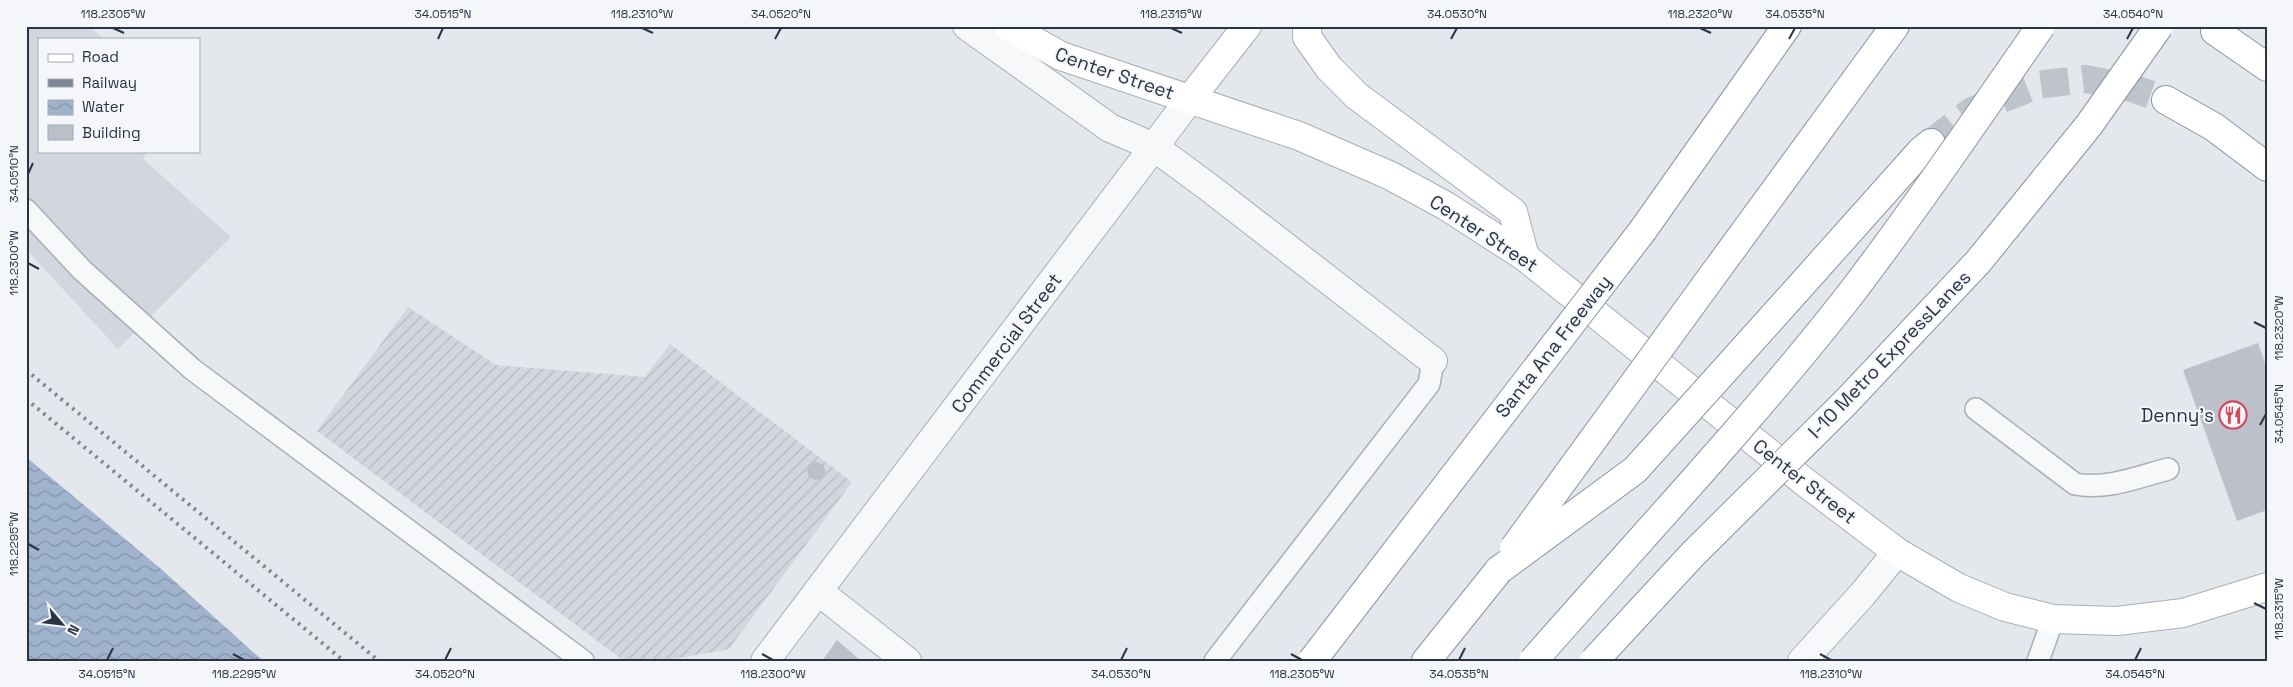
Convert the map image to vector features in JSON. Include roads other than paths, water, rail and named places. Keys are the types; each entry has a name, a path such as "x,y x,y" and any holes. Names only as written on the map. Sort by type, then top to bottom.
{"main road":[{"name":"Center Street","path":"1008,26 1061,56 1299,136 1391,176 1446,206 1525,257 1806,483 1897,552 1959,588 2005,608 2053,619 2138,620 2183,613 2267,587"},
{"name":"Commercial Street","path":"1190,99 1248,26"},
{"path":"1307,26 1307,37 1329,68 1357,96 1513,212 1525,257"},
{"name":"Santa Ana Freeway","path":"1312,661 1643,230 1786,26"},
{"path":"1426,661 1498,570 1895,26"},
{"path":"1533,661 1775,386 1842,304 1920,201 2041,26"},
{"name":"I-10 Metro ExpressLanes","path":"1594,661 1693,554 1846,402 1978,262 2089,125 2159,26"},
{"path":"2215,31 2267,66"},
{"path":"2166,100 2214,127 2267,168"},
{"path":"1498,570 1635,470 1921,151 1931,143"}],"street":[{"name":"Center Street","path":"967,26 1110,128 1154,146 1432,361"},
{"name":"Commercial Street","path":"765,661 1190,99"},
{"path":"1802,661 1862,595 1897,552"},
{"path":"818,590 907,661"}],"lane":[{"path":"26,210 82,270 192,369 583,661"},
{"path":"1215,661 1429,384 1432,361"},
{"path":"1976,409 2075,484 2089,487 2106,486 2168,469"},
{"path":"2038,661 2053,619"}],"water":[{"path":"26,457 160,568 263,661 26,661"}],"tunnel":[{"path":"1931,143 1972,111 2037,85 2086,79 2132,88 2166,100"}],"railway":[{"path":"26,370 379,661"},
{"path":"26,399 344,661"}],"place":[{"name":"Denny's","path":"2233,415"}]}
